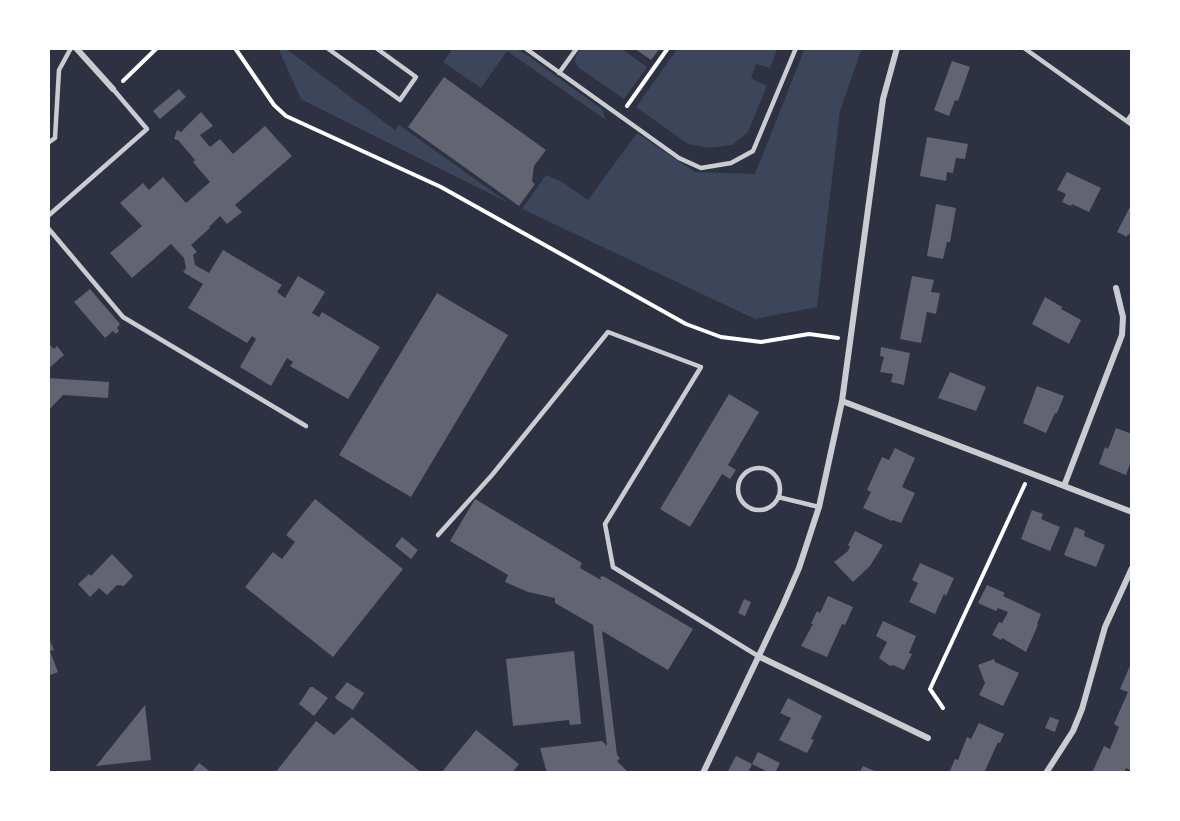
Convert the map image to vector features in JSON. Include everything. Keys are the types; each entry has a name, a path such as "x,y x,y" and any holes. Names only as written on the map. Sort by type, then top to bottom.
{"street":[{"path":"76,48 113,89"},
{"path":"703,773 783,605 799,568 819,507 842,401 882,99 897,48"},
{"path":"1064,486 1122,335 1123,317 1116,288"},
{"path":"842,401 1132,512"},
{"path":"1046,773 1073,731 1082,709 1105,627 1132,568"},
{"path":"758,656 928,738"}],"lane":[{"path":"48,143 55,138 59,70 71,48"},
{"path":"327,48 400,100 416,77 376,48"},
{"path":"525,48 679,158 701,168 731,163 753,151 796,48"},
{"path":"559,73 577,48"},
{"path":"1024,48 1132,125"},
{"path":"48,216 147,129 113,89"},
{"path":"1127,121 1132,114"},
{"path":"48,228 123,317 306,426"},
{"path":"438,535 492,475 608,332 701,367 605,524 613,567 758,656"},
{"path":"753,469 768,470 778,482 778,497 775,502 765,508 753,509 742,501 739,494 741,478 753,469"},
{"path":"778,497 819,507"}],"path":[{"path":"113,89 157,48"},
{"path":"235,48 274,105 286,116 441,187 686,324 721,337 761,342 809,334 850,340"},
{"path":"620,116 668,48"},
{"path":"944,708 930,689 1030,472"}],"shaded area":[{"path":"278,48 285,48 395,130 399,125 507,202 301,99"},
{"path":"453,48 517,48 602,109 606,120 507,51 481,88 443,62"},
{"path":"581,48 620,48 647,67 624,99 579,68 575,62 576,55"},
{"path":"678,48 775,48 777,50 770,68 756,64 751,78 767,86 748,132 732,145 709,148 688,144 636,107"},
{"path":"805,48 862,48 840,111 817,307 755,319 522,209 546,175 562,182 588,200 637,133 695,172 755,174"}],"building":[{"path":"634,48 660,48 651,60"},
{"path":"952,61 970,67 958,101 955,100 949,116 934,110"},
{"path":"444,77 546,150 534,166 532,181 535,184 519,206 408,127"},
{"path":"179,89 186,97 160,119 153,111"},
{"path":"201,112 213,126 200,135 210,147 220,139 233,154 265,126 292,156 235,205 242,212 227,224 220,216 191,245 197,252 193,255 195,265 209,273 223,250 282,285 277,292 285,298 298,276 325,292 312,313 319,317 322,312 380,347 348,399 290,366 293,362 287,358 271,386 240,367 256,339 252,336 247,343 188,308 203,284 183,272 186,268 184,258 171,244 132,278 110,253 142,226 120,203 143,183 149,190 163,177 186,203 210,182 193,162 195,160 178,140 174,139 177,130 181,132"},
{"path":"927,137 968,144 965,159 956,158 953,173 947,172 946,181 920,176"},
{"path":"1067,172 1101,188 1089,212 1062,202 1066,194 1057,190"},
{"path":"1132,203 1132,236 1128,234 1127,237 1117,232"},
{"path":"936,204 956,208 950,242 947,242 943,259 927,256"},
{"path":"912,276 934,280 931,292 940,293 936,314 927,312 921,343 900,339"},
{"path":"90,289 120,324 116,334 113,331 105,338 74,302"},
{"path":"437,293 508,335 411,497 339,455"},
{"path":"1045,297 1081,320 1069,344 1032,324"},
{"path":"48,343 54,349 57,346 64,355 48,369"},
{"path":"881,347 910,353 904,385 891,382 893,374 880,372 884,357 880,356"},
{"path":"950,372 986,387 976,411 938,398"},
{"path":"48,378 109,382 108,398 63,395 48,411"},
{"path":"1037,386 1064,396 1046,433 1023,423"},
{"path":"729,394 759,412 728,465 736,470 730,479 722,474 690,527 660,509"},
{"path":"1116,428 1132,434 1132,458 1126,475 1099,464 1105,447 1108,449"},
{"path":"895,448 915,458 902,487 915,493 901,523 863,508 871,492 867,490 882,457 889,460"},
{"path":"315,499 403,569 333,657 245,587 273,552 282,559 295,542 286,535"},
{"path":"475,499 582,563 580,568 601,580 600,577 603,576 693,629 668,670 602,631 617,755 620,758 617,761 629,773 547,773 540,748 602,741 607,746 593,625 555,603 555,598 528,592 505,582 508,575 450,541"},
{"path":"1032,510 1043,514 1041,519 1060,527 1050,551 1021,539"},
{"path":"1075,527 1085,531 1084,536 1105,545 1096,567 1064,555"},
{"path":"855,531 883,545 870,566 853,582 834,562 848,551 850,547 848,545"},
{"path":"402,537 418,550 411,559 395,546"},
{"path":"112,554 133,576 124,586 117,585 107,595 99,588 90,597 78,584 89,574 91,576"},
{"path":"920,563 954,578 935,614 909,602 918,583 912,580"},
{"path":"987,585 1005,593 1003,596 1041,614 1026,652 992,635 1008,612 998,608 996,611 978,603"},
{"path":"828,596 853,607 845,625 842,624 827,657 801,646 817,611 820,613"},
{"path":"744,599 751,602 745,616 738,613"},
{"path":"883,621 916,636 909,653 912,654 904,670 890,666 879,658 887,642 876,636"},
{"path":"48,636 54,650 50,651 58,672 48,676"},
{"path":"574,651 581,724 570,725 569,720 513,726 506,659"},
{"path":"994,659 995,662 1019,673 1003,706 979,695 985,683 978,665"},
{"path":"1132,661 1132,771 1126,768 1124,773 1092,773 1104,746 1110,749 1119,727 1114,724 1128,692 1120,689"},
{"path":"347,682 364,693 353,710 335,697"},
{"path":"310,687 328,698 314,716 299,704"},
{"path":"788,698 822,716 807,753 779,740 791,718 780,713"},
{"path":"145,705 151,760 96,766"},
{"path":"352,717 422,773 275,773 316,721 334,735"},
{"path":"1050,717 1059,720 1055,732 1045,728"},
{"path":"979,723 1004,734 984,773 949,773 955,759 958,760 967,737 971,739"},
{"path":"476,730 519,764 512,773 441,773"},
{"path":"758,752 780,763 775,773 770,773 752,764"},
{"path":"736,756 752,764 748,773 727,773"},
{"path":"199,763 212,773 191,773"},
{"path":"863,766 879,773 859,773"}]}
